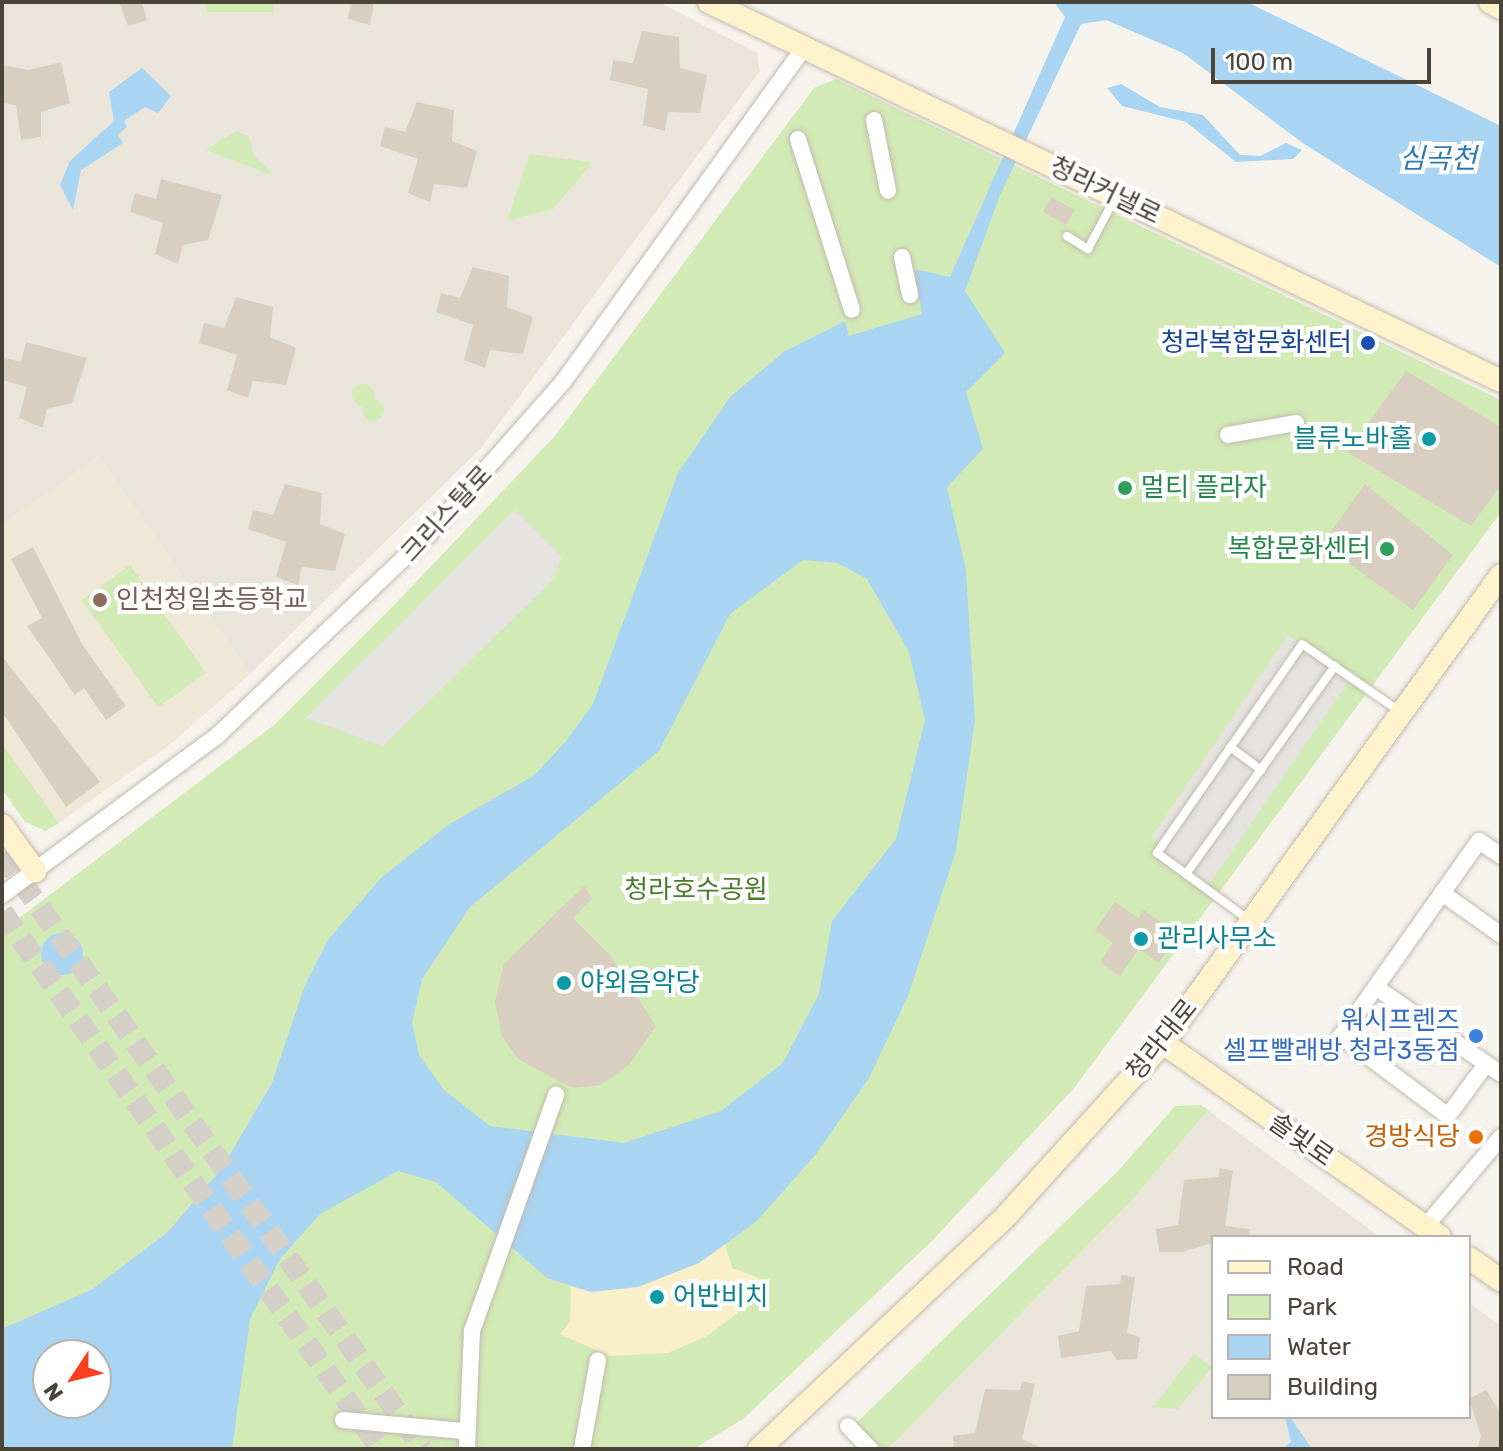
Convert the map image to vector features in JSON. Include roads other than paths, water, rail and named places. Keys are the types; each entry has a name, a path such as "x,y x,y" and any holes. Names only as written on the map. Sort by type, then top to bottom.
{"street":[{"name":"청라커낼로","path":"709,2 1501,381"},
{"path":"1490,2 1501,8"},
{"name":"크리스탈로","path":"2,895 239,718 428,535 563,382 804,48"},
{"path":"874,120 888,191"},
{"path":"798,139 852,310"},
{"path":"902,257 910,295"},
{"path":"1228,435 1296,423"},
{"name":"청라대로","path":"759,1449 1007,1215 1163,1043 1501,575"},
{"path":"2,825 35,871"},
{"path":"1486,1064 1448,1116 1341,1036 1479,841 1501,856"},
{"path":"1442,893 1501,935"},
{"path":"1377,988 1501,1074"},
{"name":"솔빛로","path":"1163,1043 1432,1232"},
{"path":"467,1449 464,1431 472,1331 487,1281 556,1095"},
{"path":"1432,1232 1501,1137"},
{"path":"1471,1259 1501,1280"},
{"path":"582,1449 598,1360"},
{"path":"343,1420 464,1431"},
{"path":"848,1426 870,1449"}],"lane":[{"path":"1067,236 1088,249 1116,197"},
{"path":"1253,922 1157,853 1302,644 1403,714"},
{"path":"1186,874 1335,666"},
{"path":"1230,747 1262,770"}],"water":[{"name":"심곡천","path":"1054,2 1247,2 1501,126 1501,267 1304,144 1183,53 1106,20 1081,24 1000,195 965,291 1005,353 966,392 983,449 947,487 966,570 975,720 956,851 908,996 869,1078 816,1154 757,1221 699,1263 638,1287 591,1292 547,1278 436,1182 398,1171 320,1214 280,1259 250,1319 232,1449 2,1449 2,1329 91,1290 168,1232 222,1168 272,1083 305,985 328,940 381,878 448,825 535,775 566,741 593,704 678,473 730,397 785,351 845,321 849,336 922,314 914,269 950,277 1065,17","holes":["803,560 838,563 867,579 909,652 925,720 896,839 832,921 819,994 783,1063 721,1111 624,1143 490,1126 444,1090 419,1055 412,1022 422,979 470,907 659,751 730,614"]},
{"path":"142,68 171,96 158,113 145,107 124,121 127,127 118,135 123,143 81,170 73,210 60,185 70,161 114,121 109,92"},
{"path":"1121,84 1160,107 1203,115 1240,155 1260,156 1286,143 1302,150 1293,159 1236,162 1186,122 1122,106 1107,88"},
{"path":"62,933 77,939 83,954 77,969 62,975 47,969 41,954 47,939"},
{"path":"1285,1419 1291,1419 1312,1449 1282,1449 1291,1442"}],"tunnel":[{"path":"2,854 423,1449"},
{"path":"2,912 381,1449"}],"place":[{"name":"청라복합문화센터","path":"1368,343"},
{"name":"블루노바홀","path":"1429,439"},
{"name":"멀티 플라자","path":"1125,488"},
{"name":"복합문화센터","path":"1387,549"},
{"name":"인천청일초등학교","path":"100,600"},
{"name":"관리사무소","path":"1141,939"},
{"name":"야외음악당","path":"564,983"},
{"name":"워시프렌즈 셀프빨래방 청라3동점","path":"1476,1036"},
{"name":"경방식당","path":"1476,1137"},
{"name":"어반비치","path":"657,1297"}],"park label":[{"name":"청라호수공원","path":"696,890"}]}
